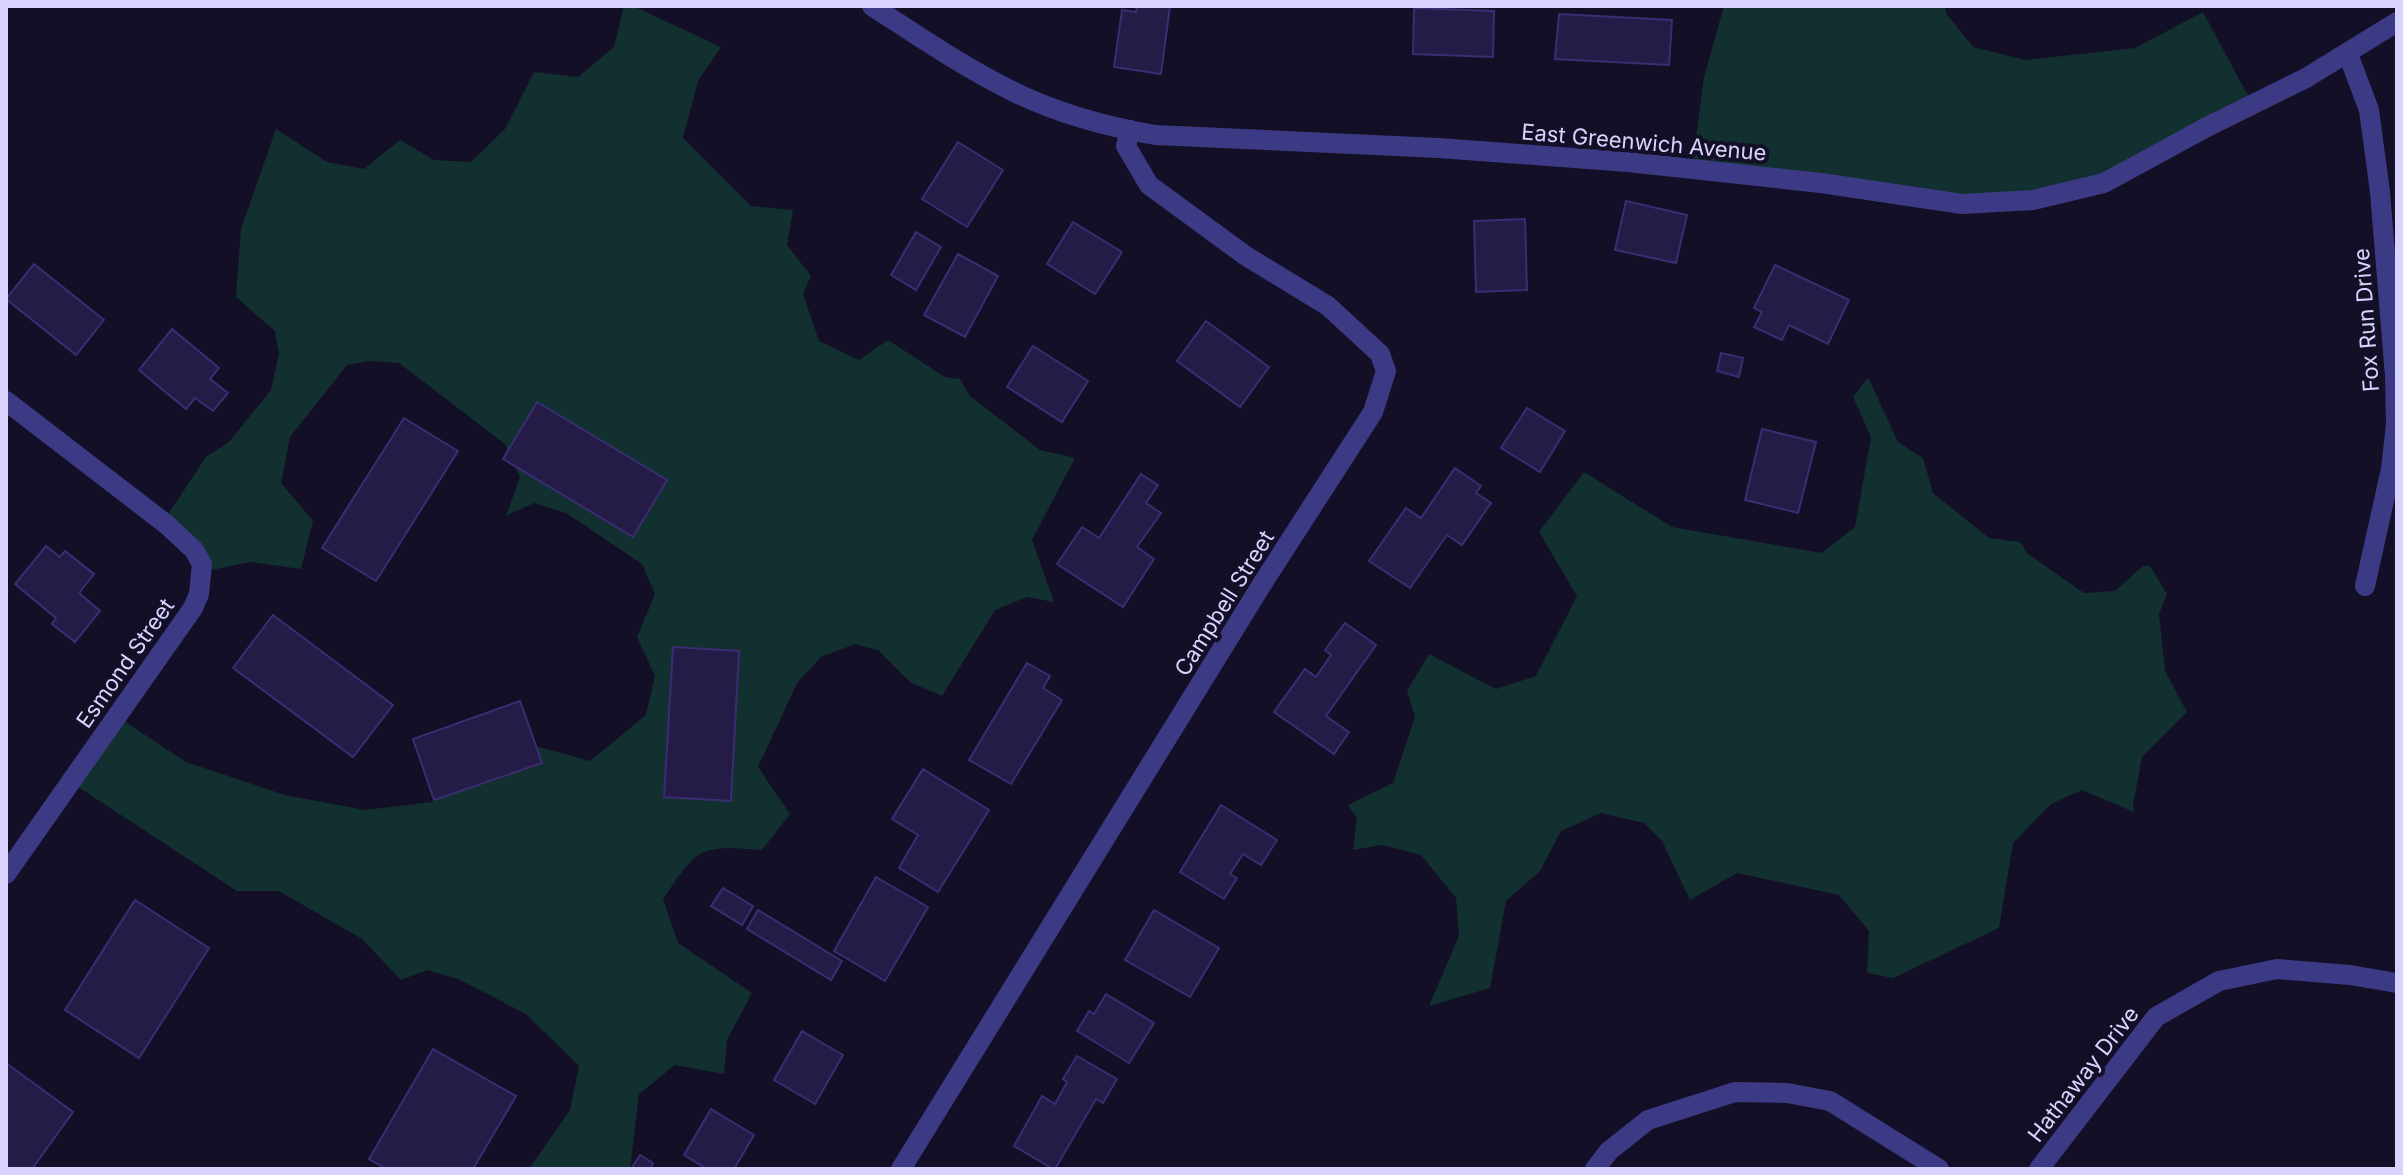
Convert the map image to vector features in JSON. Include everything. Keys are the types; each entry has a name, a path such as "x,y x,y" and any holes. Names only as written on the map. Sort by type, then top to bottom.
{"street":[{"name":"East Greenwich Avenue","path":"872,6 1015,92 1068,113 1155,135 1439,148 1628,162 1821,183 1962,204 2033,200 2104,183 2348,54 2397,22"},
{"name":"Fox Run Drive","path":"2348,54 2369,110 2380,192 2395,376 2396,424 2391,469 2365,586"},
{"name":"Campbell Street","path":"901,1169 1264,581 1373,412 1386,371 1380,354 1328,306 1246,256 1149,185 1126,146 1130,130"},
{"name":"Esmond Street","path":"6,401 166,524 194,550 202,564 199,594 193,608 6,874"},
{"name":"Hathaway Drive","path":"2039,1169 2156,1017 2219,981 2277,969 2350,975 2397,983"},
{"path":"1595,1169 1609,1151 1648,1120 1735,1092 1787,1093 1830,1101 1939,1169"}],"green space":[{"path":"624,6 633,6 721,47 698,81 683,138 751,206 793,210 787,245 811,276 803,294 819,341 859,360 888,340 945,377 960,379 970,396 1040,450 1075,458 1032,540 1054,602 1027,597 995,610 942,696 910,682 878,650 855,644 821,657 797,683 758,767 790,814 762,850 725,848 702,853 693,859 663,899 678,943 752,993 727,1040 724,1074 675,1065 639,1094 630,1169 529,1169 570,1110 579,1066 526,1014 458,979 427,970 401,980 362,939 279,891 237,891 69,781 115,715 186,762 285,795 365,810 432,802 489,778 532,745 590,761 646,715 655,676 637,637 655,594 642,564 566,513 534,503 506,516 520,477 505,444 399,363 369,361 347,365 290,437 281,483 313,521 301,569 250,562 202,572 163,522 206,457 229,442 271,390 279,354 275,331 236,297 241,229 276,129 327,162 364,169 400,140 434,160 471,162 505,129 534,72 578,77 614,47"},
{"path":"1724,6 1945,6 1946,13 1973,47 2025,60 2135,48 2203,12 2252,98 2101,185 2031,201 1692,168 1704,77"},
{"path":"1868,377 1898,442 1923,458 1933,493 1989,538 2020,542 2028,554 2084,593 2115,591 2143,566 2150,566 2167,594 2159,614 2165,671 2187,712 2142,757 2134,812 2082,790 2051,804 2013,843 1999,928 1893,978 1867,973 1869,931 1839,895 1737,873 1690,900 1662,841 1644,823 1601,813 1561,831 1540,871 1506,901 1490,988 1429,1006 1459,936 1456,898 1421,855 1382,845 1353,850 1357,818 1348,805 1393,783 1415,717 1407,691 1429,654 1496,689 1536,676 1577,596 1539,532 1584,472 1672,527 1822,553 1855,527 1871,437 1853,397"}],"building":[{"path":"1137,6 1170,6 1161,74 1114,67 1122,10 1136,12"},
{"path":"1414,8 1494,11 1493,57 1413,54"},
{"path":"1559,14 1672,20 1669,65 1555,59"},
{"path":"958,142 1003,170 967,227 922,199"},
{"path":"1626,201 1687,215 1676,263 1615,250"},
{"path":"1525,219 1527,290 1476,292 1474,221"},
{"path":"1073,222 1122,252 1095,294 1047,264"},
{"path":"916,232 941,247 916,290 891,275"},
{"path":"958,254 998,276 965,337 924,315"},
{"path":"34,264 104,320 76,355 6,299"},
{"path":"1775,265 1849,300 1828,344 1789,325 1782,340 1754,327 1762,312 1754,308"},
{"path":"1206,321 1269,367 1240,407 1177,361"},
{"path":"172,329 219,368 210,379 228,393 213,411 195,398 186,409 139,370"},
{"path":"1033,346 1088,381 1062,422 1007,387"},
{"path":"1721,353 1743,358 1739,377 1717,371"},
{"path":"537,402 667,480 633,537 503,459"},
{"path":"1527,408 1565,431 1540,472 1501,448"},
{"path":"404,418 458,451 376,581 322,548"},
{"path":"1762,429 1816,442 1798,513 1745,500"},
{"path":"1455,468 1481,486 1476,493 1491,503 1462,545 1447,535 1410,588 1369,561 1406,508 1421,518"},
{"path":"1141,474 1158,485 1146,503 1161,513 1137,547 1154,559 1123,607 1057,564 1082,527 1099,538"},
{"path":"46,546 60,557 65,551 94,574 79,593 100,611 75,642 52,624 56,618 15,584"},
{"path":"273,615 393,705 353,757 233,668"},
{"path":"1345,623 1376,645 1326,716 1349,732 1334,754 1274,712 1305,669 1316,677 1331,655 1325,650"},
{"path":"673,647 739,651 731,801 664,797"},
{"path":"1027,663 1050,676 1043,688 1062,700 1011,784 969,760"},
{"path":"520,701 542,763 434,800 413,739"},
{"path":"923,769 989,810 938,892 899,868 918,835 892,819"},
{"path":"1221,805 1277,840 1261,865 1243,854 1230,874 1237,878 1224,899 1180,872"},
{"path":"876,877 928,907 885,981 834,951"},
{"path":"723,888 753,906 742,925 711,906"},
{"path":"135,900 209,948 139,1058 65,1010"},
{"path":"758,910 842,961 831,980 747,929"},
{"path":"1154,910 1219,948 1190,997 1125,960"},
{"path":"1106,994 1154,1023 1129,1063 1077,1031 1089,1011 1094,1014"},
{"path":"802,1031 843,1055 815,1104 774,1080"},
{"path":"433,1049 516,1096 473,1169 387,1169 369,1159"},
{"path":"1077,1056 1117,1079 1103,1103 1096,1099 1053,1169 1014,1146 1042,1096 1055,1104 1067,1082 1063,1079"},
{"path":"6,1063 73,1112 32,1169 6,1169"},
{"path":"711,1109 754,1135 734,1169 707,1169 684,1155"},
{"path":"640,1155 653,1163 650,1169 631,1169"}]}
